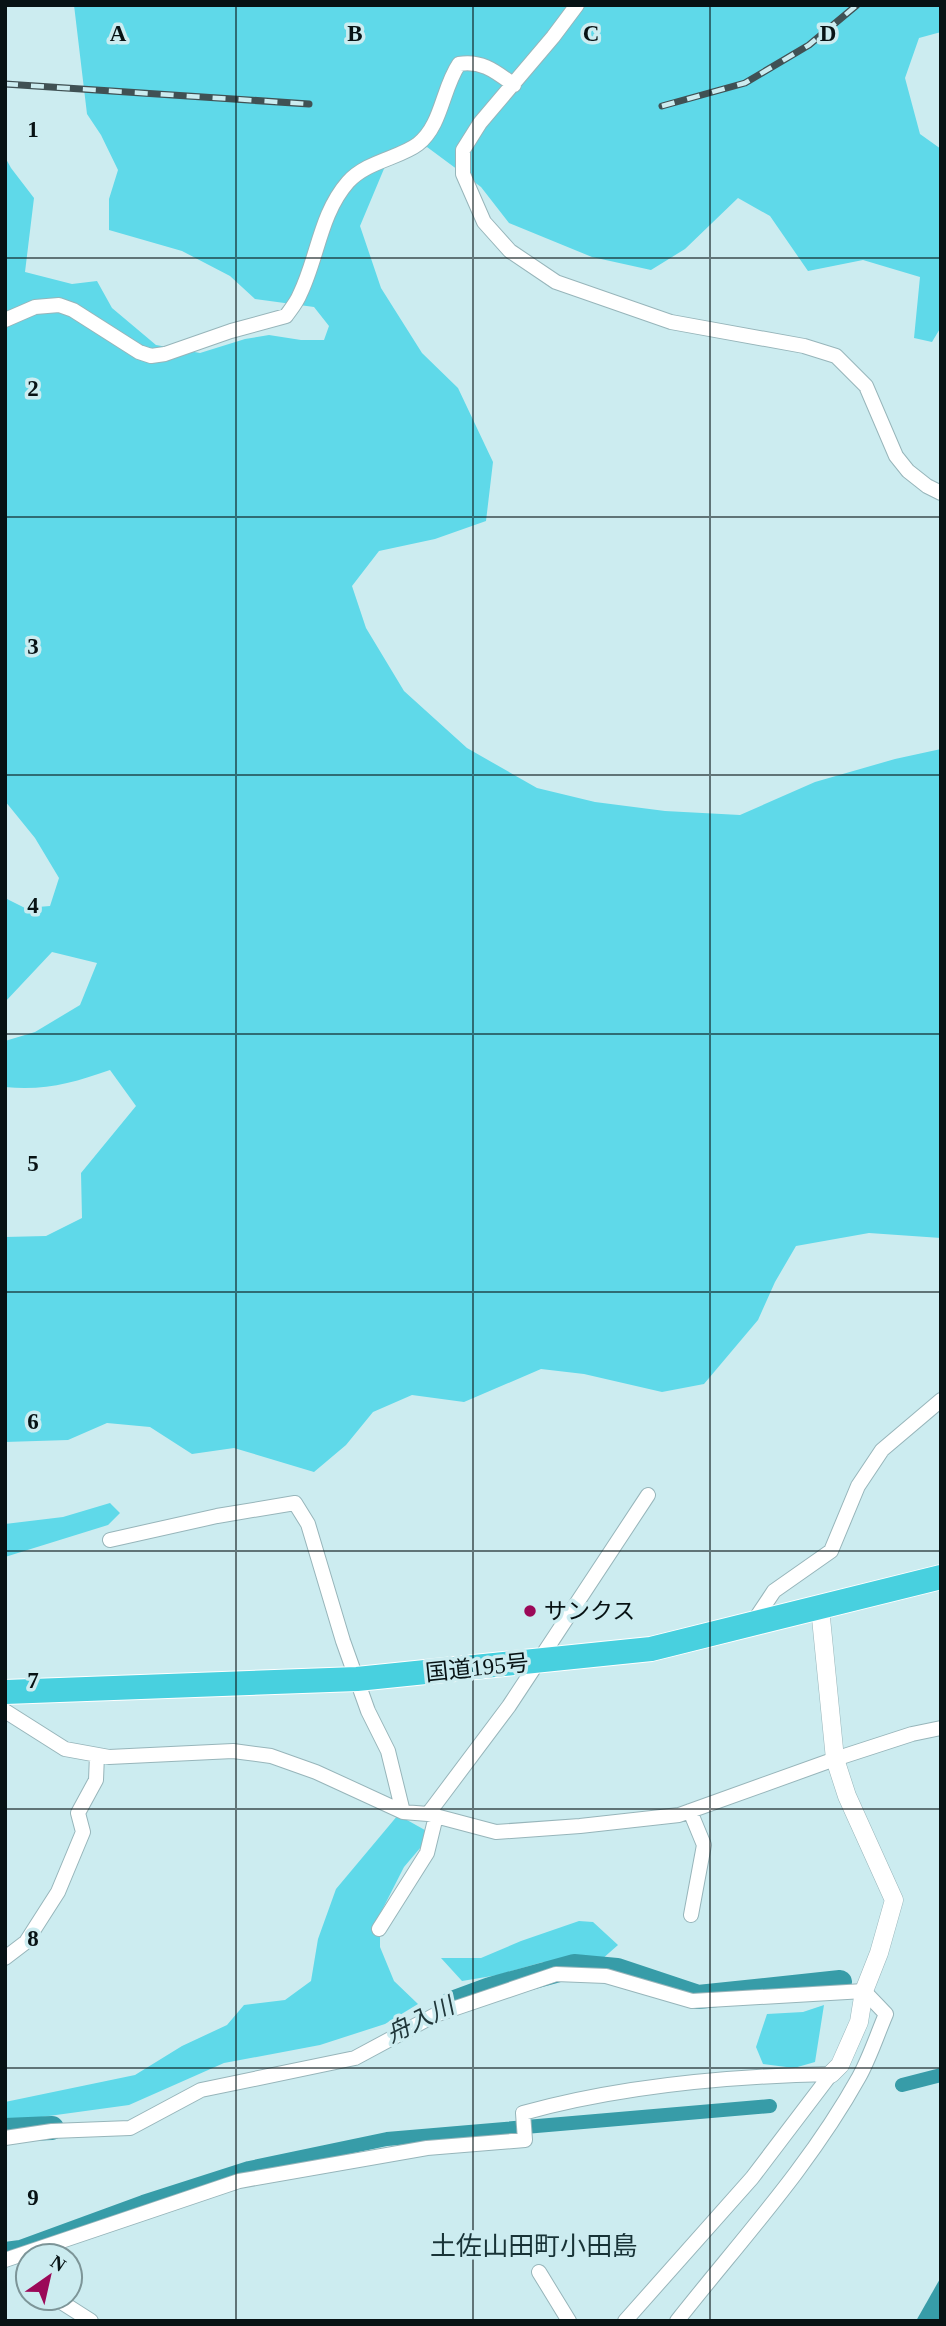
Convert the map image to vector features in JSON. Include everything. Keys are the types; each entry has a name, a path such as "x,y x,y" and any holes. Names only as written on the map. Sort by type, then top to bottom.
{"highway":[{"name":"国道195号","path":"5,1692 357,1679 651,1648 941,1577"}],"street":[{"path":"577,5 514,85 480,123 463,150 463,174 484,222 510,251 556,282 633,310 706,330 804,346 836,356 866,386 896,456 908,471 941,493"},
{"path":"5,320 36,307 59,304 139,352 151,356 286,316 300,295 325,218 349,181 380,160 417,145 431,131 450,77 459,64 473,62 486,65 514,85"},
{"path":"751,1625 774,1591 831,1551 858,1486 882,1450 941,1399"},
{"path":"379,1929 427,1853 432,1815 540,1661 648,1495"},
{"path":"110,1540 217,1516 295,1503 307,1524 368,1711 388,1751 403,1812"},
{"path":"625,2321 752,2178 831,2074 841,2065 859,2022 864,1990 879,1952 894,1900 847,1796 835,1759 820,1608"},
{"path":"5,1711 65,1749 109,1757 233,1751 271,1756 316,1772 403,1812 432,1815 496,1832 679,1815 835,1759 912,1734 941,1728"},
{"path":"5,1958 26,1942 58,1892 83,1832 78,1813 96,1780 97,1755"},
{"path":"690,1811 704,1845 691,1916"},
{"path":"5,2138 52,2131 130,2128 201,2090 355,2058 435,2015 556,1974 606,1976 692,2000 864,1990"},
{"path":"677,2321 806,2160 858,2078 886,2014 864,1990"},
{"path":"64,2242 239,2181 427,2148 525,2140 523,2113 571,2099 751,2076 831,2074"},
{"path":"539,2272 569,2321"}],"shaded area":[{"path":"74,5 941,5 941,32 919,38 905,78 920,134 941,149 941,327 932,342 914,338 920,277 863,260 808,271 770,216 738,198 685,249 651,270 592,257 509,223 481,187 427,147 386,164 360,226 381,288 422,353 458,388 493,462 486,521 435,539 379,551 352,586 366,628 404,691 467,748 537,788 595,802 665,811 740,815 815,782 941,749 941,1238 869,1233 796,1246 775,1282 758,1320 704,1384 662,1392 584,1374 541,1369 464,1402 412,1395 373,1412 346,1445 314,1472 234,1448 192,1454 150,1427 107,1423 68,1440 5,1442 5,1237 46,1236 82,1218 81,1173 136,1106 110,1070 58,1085 5,1087 5,1041 35,1032 80,1005 97,963 52,952 5,1002 5,898 25,908 50,906 59,878 35,838 5,801 5,157 34,198 25,272 72,284 97,281 112,308 156,345 200,353 245,339 269,335 324,340 329,326 314,307 255,299 230,276 182,251 109,230 109,199 118,170 87,114"},
{"path":"110,1503 120,1513 108,1525 5,1557 5,1524 63,1517"},
{"path":"398,1815 432,1834 404,1867 380,1914 380,1947 394,1981 418,2004 385,2024 320,2045 224,2063 129,2105 5,2122 5,2102 135,2075 182,2046 227,2025 244,2005 285,2000 311,1981 318,1939 336,1889"},
{"path":"579,1921 593,1922 618,1945 601,1960 578,1965 543,1962 498,1975 462,1981 441,1958 481,1958"},
{"path":"824,2005 815,2062 794,2068 763,2064 756,2047 767,2014 803,2012"},
{"path":"941,2277 941,2321 916,2321"}],"waterway":[{"name":"舟入川","path":"452,2003 490,1989 574,1966 617,1970 698,1997 840,1982"},
{"path":"902,2085 941,2075"},
{"path":"5,2249 20,2247 143,2202 249,2168 387,2139 770,2106"},
{"name":"舟入川","path":"5,2130 52,2128"}],"railway":[{"path":"662,106 745,83 809,45 857,5"},
{"path":"5,84 309,104"}],"place":[{"name":"サンクス","path":"530,1611"}],"district":[{"name":"土佐山田町小田島","path":"534,2246"}]}
